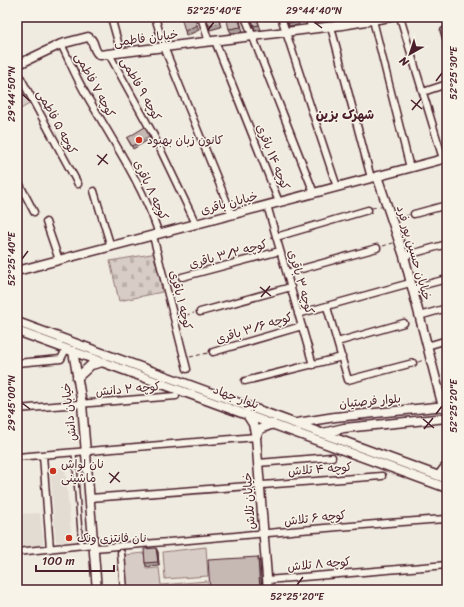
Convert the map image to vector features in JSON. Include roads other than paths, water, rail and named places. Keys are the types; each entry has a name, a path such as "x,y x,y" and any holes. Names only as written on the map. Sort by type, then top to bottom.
{"street":[{"path":"111,17 121,53"},
{"path":"155,17 164,47 232,215"},
{"name":"کوچه ۱۴ باقری","path":"201,17 246,120 279,202"},
{"path":"245,17 251,36 314,193"},
{"path":"281,17 337,187"},
{"path":"308,17 312,29"},
{"name":"خیابان فاطمی","path":"17,65 61,44 88,37 92,40 97,54 109,54 331,27 341,21 390,17"},
{"path":"400,17 445,158"},
{"path":"371,19 410,168"},
{"path":"331,27 351,104 374,177"},
{"path":"444,31 447,41"},
{"name":"کوچه ۷ فاطمی","path":"61,44 86,95 110,135"},
{"name":"کوچه ۹ فاطمی","path":"109,54 154,134 196,224"},
{"name":"کوچه ۵ فاطمی","path":"17,71 78,184"},
{"path":"423,92 447,84"},
{"name":"کوچه ۸ باقری","path":"110,135 142,191 156,235"},
{"name":"خیابان باقری","path":"17,271 445,158"},
{"name":"خیابان حسین پور فرد","path":"374,177 393,220 404,256 430,359 445,406"},
{"path":"17,179 34,212"},
{"path":"94,191 110,247"},
{"name":"کوچه ۳ باقری","path":"267,205 313,365"},
{"path":"414,214 447,205"},
{"path":"276,237 368,210"},
{"path":"46,222 59,260"},
{"name":"کوچه ۱ باقری","path":"156,235 165,282 187,369"},
{"path":"404,256 447,244"},
{"path":"287,273 377,248"},
{"name":"کوچه ۳/۲ باقری","path":"182,277 280,251"},
{"path":"298,314 411,286 447,279"},
{"path":"200,312 291,287"},
{"path":"327,307 348,380 414,363"},
{"path":"419,316 447,308"},
{"name":"بلوار جهاد","path":"17,322 323,433 361,452 447,488"},
{"path":"337,342 404,323"},
{"name":"کوچه ۳/۶ باقری","path":"213,352 302,326"},
{"name":"بلوار جهاد","path":"17,331 273,424 447,479"},
{"path":"427,346 447,340"},
{"path":"17,363 61,359 69,350"},
{"name":"خیابان دانش","path":"69,350 77,378 82,404 97,590"},
{"path":"246,381 342,357"},
{"path":"77,378 91,365 103,362"},
{"name":"کوچه ۲ دانش","path":"17,409 176,396"},
{"name":"بلوار فرصتیان","path":"296,424 324,419 445,406"},
{"name":"خیابان تلاش","path":"246,413 253,424 256,437 268,590"},
{"name":"بلوار فرصتیان","path":"323,433 344,428 447,418"},
{"path":"324,419 321,422 322,426 333,431"},
{"path":"17,457 256,437 260,429 273,424"},
{"path":"43,455 50,549"},
{"path":"258,463 332,457"},
{"path":"438,475 444,467 447,467"},
{"name":"کوچه ۴ تلاش","path":"90,498 382,476"},
{"name":"کوچه ۶ تلاش","path":"17,552 81,546 177,542 368,524 447,519"},
{"path":"121,553 124,590"},
{"name":"کوچه ۸ تلاش","path":"267,580 447,565"}],"lane":[{"path":"74,453 81,546"}],"place":[{"name":"کانون زبان بهبود","path":"139,140"},
{"name":"نان لواش ماشينى","path":"53,471"},
{"name":"نان فانتزى ونک","path":"69,538"}],"district":[{"name":"شهرک بزین","path":"345,114"}]}
